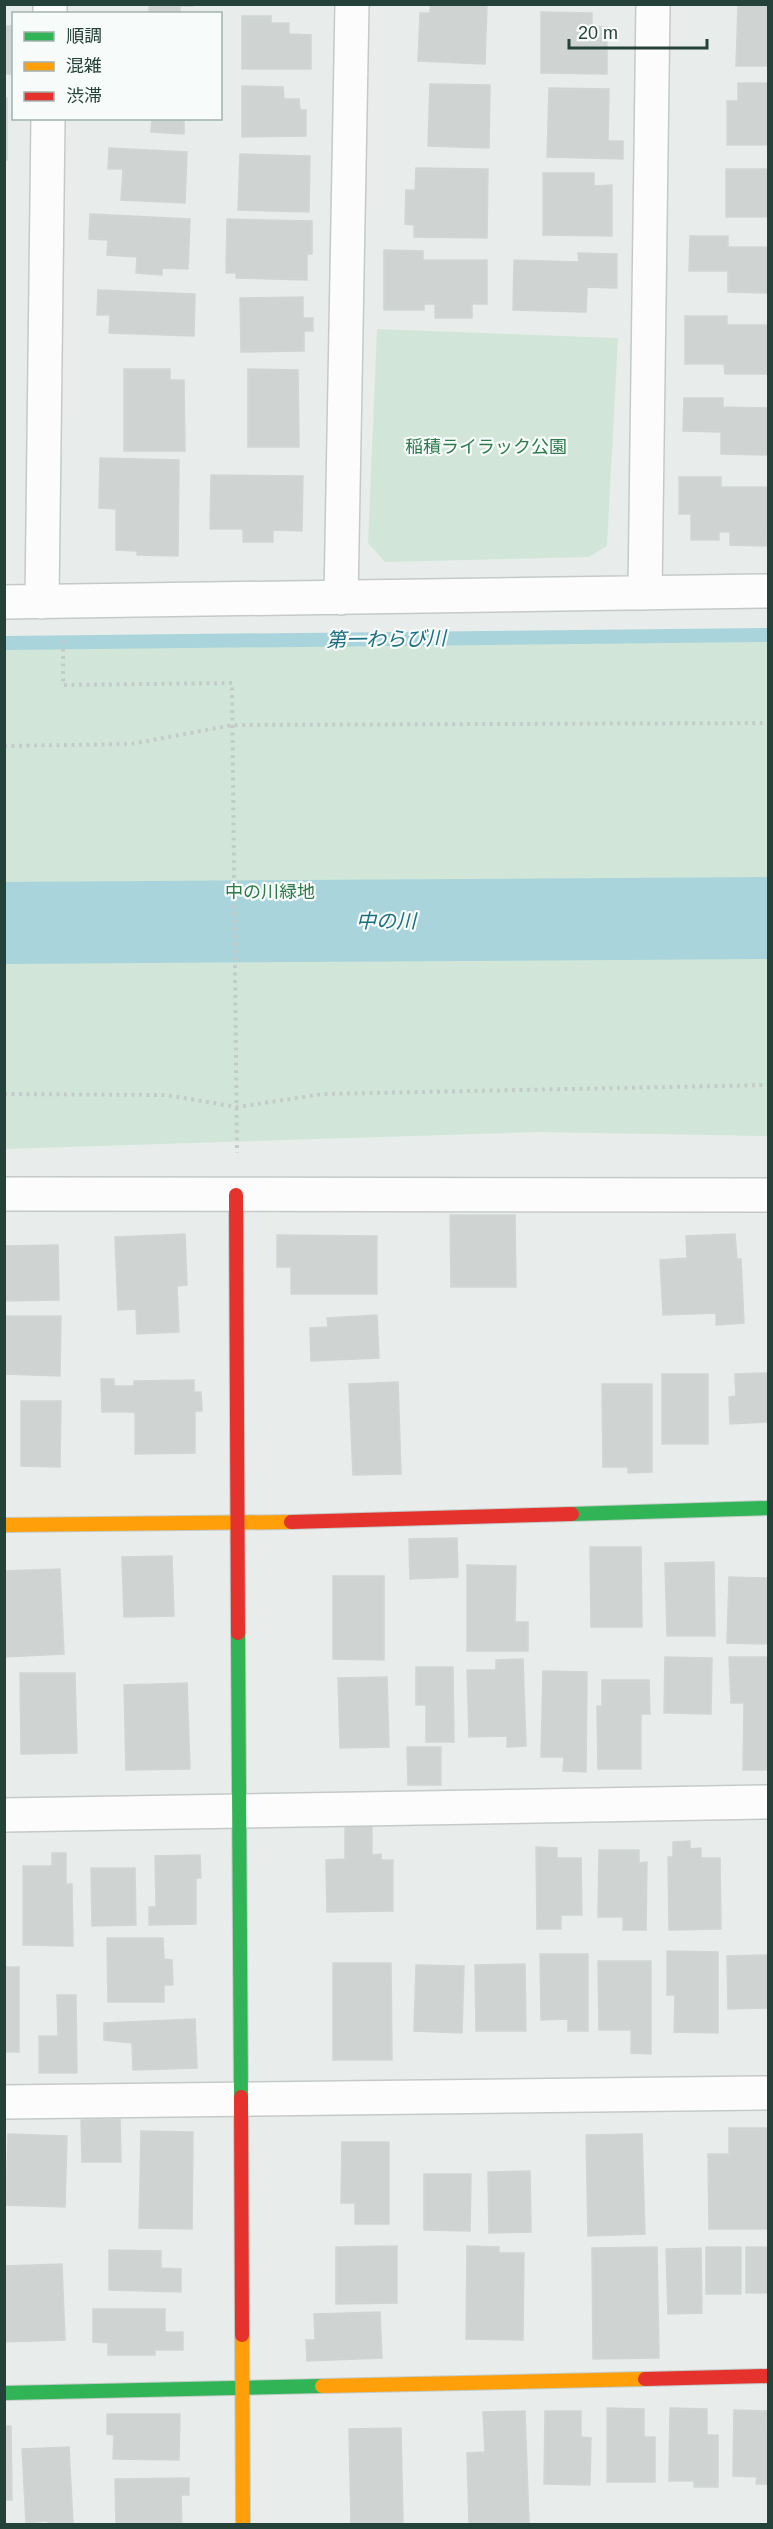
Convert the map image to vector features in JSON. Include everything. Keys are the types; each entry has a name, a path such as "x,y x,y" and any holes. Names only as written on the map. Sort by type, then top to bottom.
{"street":[{"path":"341,598 352,4"},
{"path":"645,593 653,4"},
{"path":"42,602 48,120"},
{"path":"4,602 768,591"},
{"path":"4,1194 768,1195"},
{"path":"236,1196 243,2524"},
{"path":"4,1525 237,1524 768,1508"},
{"path":"4,1815 768,1802"},
{"path":"4,2102 240,2097 768,2093"},
{"path":"4,2393 768,2376"}],"path":[{"path":"63,652 63,685 232,683 237,1153"},
{"path":"4,746 131,744 233,726 768,723"},
{"path":"4,1094 166,1095 237,1107 324,1094 768,1085"}],"green space":[{"name":"稲積ライラック公園","path":"377,329 618,338 607,546 589,557 385,562 368,543"},
{"name":"中の川緑地","path":"768,640 768,1136 538,1132 5,1149 5,644"}],"building":[{"path":"140,4 193,4 193,6 180,6 180,12 149,12 149,5"},
{"path":"430,4 487,4 485,64 418,61 420,13 430,13"},
{"path":"768,4 768,66 736,66 738,6"},
{"path":"541,12 592,13 592,26 607,27 607,74 541,73"},
{"path":"242,16 271,16 271,23 289,23 289,34 311,35 311,69 242,69"},
{"path":"4,26 12,26 12,74 4,74"},
{"path":"738,83 768,83 768,145 727,145 727,101 738,101"},
{"path":"430,84 490,85 489,148 428,146"},
{"path":"242,86 283,87 284,99 299,99 300,110 306,110 306,136 242,137"},
{"path":"549,88 609,89 608,141 623,141 623,159 547,157"},
{"path":"4,98 7,98 7,160 4,160"},
{"path":"152,120 184,120 184,134 151,132"},
{"path":"109,148 187,152 185,203 121,200 123,169 108,169"},
{"path":"240,154 310,156 309,212 238,210"},
{"path":"416,168 488,169 487,238 414,237 414,225 405,224 406,190 415,190"},
{"path":"726,169 768,169 768,217 726,217"},
{"path":"543,173 594,173 594,186 612,185 612,236 543,235"},
{"path":"90,214 190,219 188,269 162,268 162,275 136,273 137,257 107,255 108,240 89,239"},
{"path":"227,219 312,221 312,254 307,254 307,280 236,278 236,273 226,273"},
{"path":"690,236 728,236 728,247 768,247 768,293 728,292 728,271 689,271"},
{"path":"384,250 423,251 423,260 487,260 487,304 472,304 472,318 435,318 435,304 424,304 424,310 384,310"},
{"path":"578,253 617,254 617,288 587,287 586,312 513,310 514,260 579,262"},
{"path":"98,290 195,294 194,336 109,333 110,315 97,315"},
{"path":"303,297 303,318 313,318 313,331 304,331 304,351 241,352 240,298"},
{"path":"685,316 727,316 727,325 768,325 768,374 725,374 724,364 685,364"},
{"path":"124,369 170,369 170,380 184,380 185,451 124,451"},
{"path":"248,369 298,370 299,447 248,447"},
{"path":"684,398 723,398 723,407 768,408 768,455 721,454 721,432 683,431"},
{"path":"100,458 179,460 178,556 137,555 137,551 116,550 116,509 99,508"},
{"path":"211,475 303,476 302,531 273,530 273,542 243,542 243,529 210,529"},
{"path":"679,477 721,477 721,487 768,487 767,546 730,545 730,532 719,532 719,540 691,540 691,514 679,514"},
{"path":"450,1215 515,1215 516,1287 451,1287"},
{"path":"185,1234 187,1285 177,1286 179,1332 137,1334 136,1309 118,1310 115,1237"},
{"path":"735,1234 737,1259 741,1259 744,1323 716,1325 716,1313 663,1315 660,1260 687,1258 686,1236"},
{"path":"277,1235 377,1236 377,1294 291,1294 291,1267 277,1267"},
{"path":"58,1245 59,1300 4,1301 4,1246"},
{"path":"377,1315 379,1358 311,1361 310,1328 328,1327 327,1318"},
{"path":"4,1316 61,1316 60,1376 4,1374"},
{"path":"768,1373 768,1422 730,1424 729,1397 736,1396 735,1374"},
{"path":"662,1374 708,1374 708,1444 662,1444"},
{"path":"101,1379 114,1379 114,1386 134,1386 134,1381 194,1380 194,1392 201,1392 202,1411 195,1411 195,1453 135,1454 135,1412 102,1412"},
{"path":"398,1382 401,1474 353,1475 349,1384"},
{"path":"602,1384 652,1384 652,1472 628,1473 628,1467 603,1467"},
{"path":"21,1401 61,1401 60,1467 21,1466"},
{"path":"457,1538 458,1577 410,1579 409,1539"},
{"path":"590,1547 641,1547 642,1627 591,1627"},
{"path":"172,1556 174,1616 124,1617 122,1557"},
{"path":"714,1562 715,1636 667,1636 665,1563"},
{"path":"467,1565 516,1566 515,1622 528,1622 528,1651 467,1651"},
{"path":"60,1569 64,1654 4,1657 4,1571"},
{"path":"333,1576 384,1576 384,1660 333,1659"},
{"path":"729,1577 768,1578 768,1644 727,1643"},
{"path":"665,1657 712,1658 711,1714 664,1713"},
{"path":"729,1657 768,1657 768,1770 743,1770 744,1703 731,1703"},
{"path":"523,1659 526,1746 507,1747 507,1736 469,1737 467,1670 496,1670 496,1660"},
{"path":"416,1667 453,1667 454,1742 426,1742 426,1705 416,1705"},
{"path":"543,1671 587,1672 586,1772 563,1771 564,1757 541,1757"},
{"path":"20,1673 75,1673 77,1753 21,1754"},
{"path":"387,1677 389,1747 340,1748 338,1678"},
{"path":"602,1680 649,1680 650,1714 641,1714 641,1769 598,1769 597,1706 602,1706"},
{"path":"187,1683 190,1769 126,1770 124,1685"},
{"path":"407,1747 441,1747 441,1785 408,1785"},
{"path":"372,1826 372,1855 381,1854 381,1860 393,1860 393,1911 327,1912 326,1860 345,1859 345,1827"},
{"path":"690,1841 690,1849 701,1848 701,1858 720,1858 721,1929 669,1930 668,1857 673,1857 673,1842"},
{"path":"536,1847 557,1848 557,1858 581,1858 582,1915 561,1915 561,1929 537,1929"},
{"path":"599,1850 639,1850 639,1863 647,1862 646,1930 623,1930 623,1917 598,1917"},
{"path":"52,1853 66,1853 66,1884 72,1884 73,1946 23,1945 23,1866 52,1866"},
{"path":"200,1855 201,1878 196,1878 196,1924 149,1925 149,1907 156,1907 155,1856"},
{"path":"91,1868 135,1868 136,1925 92,1926"},
{"path":"107,1938 163,1938 164,1959 172,1960 173,1985 164,1985 164,2002 108,2002"},
{"path":"667,1951 718,1952 718,2033 674,2032 675,1995 667,1995"},
{"path":"540,1954 588,1954 588,2031 568,2031 568,2019 541,2020"},
{"path":"768,1955 768,2008 728,2009 727,1956"},
{"path":"598,1961 651,1961 651,2054 631,2053 631,2030 599,2030"},
{"path":"333,1963 391,1963 392,2060 333,2060"},
{"path":"525,1964 526,2031 476,2031 475,1965"},
{"path":"416,1965 464,1966 462,2033 414,2031"},
{"path":"4,1967 19,1967 19,2052 4,2052"},
{"path":"57,1995 76,1995 77,2073 39,2073 39,2036 58,2036"},
{"path":"195,2019 197,2068 133,2070 132,2043 104,2040 104,2023"},
{"path":"120,2119 121,2162 82,2162 81,2120"},
{"path":"729,2128 768,2128 768,2229 709,2229 708,2154 729,2154"},
{"path":"141,2131 193,2132 192,2229 139,2228"},
{"path":"8,2134 67,2136 65,2207 6,2205"},
{"path":"642,2134 645,2234 588,2236 586,2135"},
{"path":"342,2142 389,2142 389,2224 355,2224 355,2203 341,2203"},
{"path":"530,2171 531,2232 489,2233 488,2172"},
{"path":"424,2174 471,2174 470,2231 424,2230"},
{"path":"397,2246 397,2303 336,2304 336,2247"},
{"path":"467,2246 499,2247 499,2253 524,2253 523,2340 466,2339"},
{"path":"657,2247 659,2358 593,2359 592,2248"},
{"path":"706,2247 741,2247 741,2294 706,2294"},
{"path":"746,2247 768,2247 768,2293 746,2293"},
{"path":"701,2248 702,2313 668,2314 666,2249"},
{"path":"109,2250 161,2251 161,2268 181,2269 181,2292 109,2290"},
{"path":"62,2264 65,2340 4,2342 4,2266"},
{"path":"93,2309 165,2309 165,2332 183,2332 183,2350 155,2350 155,2355 108,2355 108,2343 93,2342"},
{"path":"380,2312 382,2358 307,2361 306,2340 315,2340 314,2314"},
{"path":"607,2408 644,2409 644,2437 655,2437 655,2482 607,2482"},
{"path":"670,2408 707,2409 707,2435 718,2435 718,2487 694,2487 694,2481 669,2481"},
{"path":"734,2410 767,2411 768,2484 756,2484 757,2477 733,2476"},
{"path":"525,2411 529,2523 469,2524 467,2453 485,2452 483,2412"},
{"path":"545,2411 581,2411 581,2437 591,2438 590,2485 544,2484"},
{"path":"107,2414 180,2414 179,2460 113,2459 114,2435 107,2434"},
{"path":"4,2426 11,2426 12,2500 4,2500"},
{"path":"401,2428 403,2524 351,2524 349,2429"},
{"path":"69,2447 73,2524 48,2524 48,2521 26,2523 22,2449"},
{"path":"189,2478 189,2495 181,2495 182,2524 116,2524 115,2479"}],"waterway":[{"name":"第一わらび川","path":"4,643 768,635"},
{"name":"中の川","path":"4,923 768,918"}],"traffic: fast":[{"path":"572,1514 768,1508"},
{"path":"238,1633 241,2097"},
{"path":"4,2393 322,2386"}],"traffic: slow":[{"path":"4,1525 291,1522"},
{"path":"242,2335 243,2524"},
{"path":"322,2386 645,2379"}],"traffic: jam":[{"path":"236,1195 238,1633"},
{"path":"291,1522 572,1514"},
{"path":"241,2097 242,2335"},
{"path":"645,2379 768,2376"}]}
